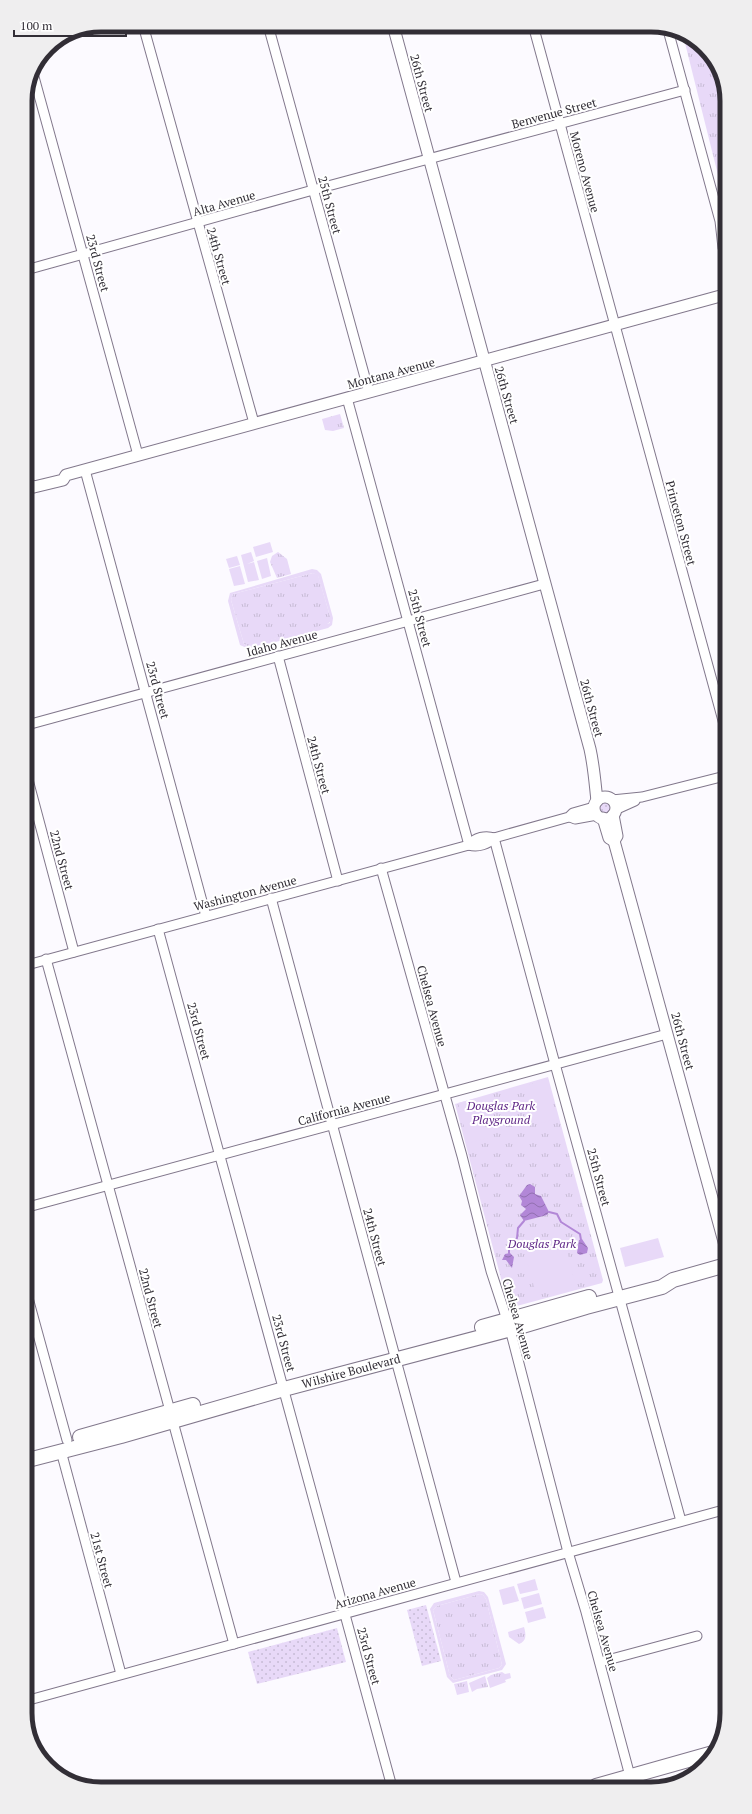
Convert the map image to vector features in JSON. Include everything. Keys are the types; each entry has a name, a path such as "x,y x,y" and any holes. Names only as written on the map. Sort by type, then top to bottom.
{"main road":[{"name":"Wilshire Boulevard","path":"32,1458 60,1448 171,1416 619,1294 662,1288 673,1280 720,1267"},
{"name":"Wilshire Boulevard","path":"32,1450 60,1448"},
{"path":"617,1782 704,1757"}],"street":[{"name":"24th Street","path":"145,32 254,423"},
{"name":"25th Street","path":"270,32 368,392"},
{"name":"26th Street","path":"395,32 595,773 600,779 609,838 614,840 720,1227"},
{"name":"Moreno Avenue","path":"535,32 615,325"},
{"path":"669,34 720,221"},
{"name":"23rd Street","path":"35,80 138,455"},
{"name":"Benvenue Street","path":"429,160 685,90"},
{"name":"Alta Avenue","path":"32,268 313,190 429,160"},
{"name":"Montana Avenue","path":"32,486 62,480 66,475 138,455 720,296"},
{"name":"Princeton Street","path":"615,325 720,710"},
{"name":"25th Street","path":"347,398 469,845"},
{"name":"23rd Street","path":"85,470 206,916"},
{"name":"Idaho Avenue","path":"32,724 544,584"},
{"name":"24th Street","path":"278,656 338,881"},
{"name":"Washington Avenue","path":"32,963 381,868 469,845 474,847 489,842 494,838 569,817 573,813 605,808 720,777"},
{"name":"22nd Street","path":"32,795 74,952"},
{"name":"25th Street","path":"494,838 681,1521"},
{"name":"Chelsea Avenue","path":"381,868 462,1156 491,1270 508,1325 568,1552 600,1662 628,1780"},
{"name":"24th Street","path":"271,898 456,1582"},
{"name":"23rd Street","path":"158,929 391,1782"},
{"name":"22nd Street","path":"46,959 234,1644"},
{"name":"California Avenue","path":"32,1206 667,1034"},
{"name":"21st Street","path":"32,1317 60,1448 121,1674"},
{"name":"Arizona Avenue","path":"32,1699 720,1511"},
{"path":"600,1662 697,1636"}],"green space":[{"path":"684,40 700,52 706,59 713,70 716,79 720,101 720,183"},
{"path":"340,414 344,428 333,431 325,430 322,419"},
{"path":"270,542 273,552 256,557 253,547"},
{"path":"251,552 254,561 247,564 254,562 259,580 248,582 241,555"},
{"path":"278,552 287,559 291,574 277,578 270,562 272,556"},
{"path":"237,556 240,565 229,568 226,559"},
{"path":"267,558 271,576 262,579 257,561"},
{"path":"240,566 245,584 234,586 229,569"},
{"path":"312,569 317,570 321,574 333,618 332,625 328,628 249,649 240,645 228,601 230,593","holes":["313,573 318,576 330,616 330,623 248,646 244,644 231,600 233,594"]},
{"path":"313,573 318,575 330,616 330,622 326,625 248,646 244,644 231,600 233,594"},
{"path":"602,801 608,801 612,805 612,811 608,815 602,815 598,811 598,805"},
{"name":"Douglas Park","path":"548,1077 603,1280 602,1283 513,1307 508,1305 455,1104"},
{"path":"546,1079 557,1119 541,1123 537,1121 527,1085"},
{"path":"477,1098 488,1138 468,1143 458,1103"},
{"path":"658,1238 664,1257 625,1267 620,1248"},
{"path":"565,1243 575,1283 536,1294 525,1254"},
{"path":"535,1579 538,1590 520,1594 517,1584"},
{"path":"514,1586 519,1601 503,1605 499,1590"},
{"path":"479,1591 484,1592 488,1597 506,1664 502,1670 453,1683 447,1677 430,1609 434,1603","holes":["480,1594 486,1599 502,1665 499,1668 454,1680 450,1676 433,1610 437,1606"]},
{"path":"539,1593 542,1604 524,1609 521,1598"},
{"path":"480,1594 486,1599 502,1665 499,1668 454,1680 450,1676 433,1610 437,1606"},
{"path":"426,1605 441,1661 422,1666 407,1610"},
{"path":"543,1607 546,1618 528,1623 525,1612"},
{"path":"524,1627 525,1639 522,1643 519,1644 509,1637 508,1632"},
{"path":"337,1628 346,1662 257,1684 248,1652"},
{"path":"502,1672 505,1674 510,1673 511,1678 505,1680 506,1682 490,1688 487,1678 491,1675"},
{"path":"485,1676 488,1687 477,1689 472,1692 469,1683"},
{"path":"467,1681 469,1692 457,1695 454,1684"}],"water":[{"path":"530,1184 535,1187 535,1194 541,1196 549,1212 547,1215 524,1221 520,1215 526,1209 521,1205 522,1201 519,1196 527,1185"},
{"path":"582,1239 588,1248 587,1253 580,1255 577,1253 579,1240"},
{"path":"510,1253 514,1257 512,1268 506,1260 502,1260 505,1254"}],"waterway":[{"path":"549,1212 557,1214 561,1222 580,1234 581,1240"},
{"path":"509,1253 509,1247 517,1238 518,1228 524,1221"}],"park label":[{"name":"Douglas Park Playground","path":"501,1112"}]}
